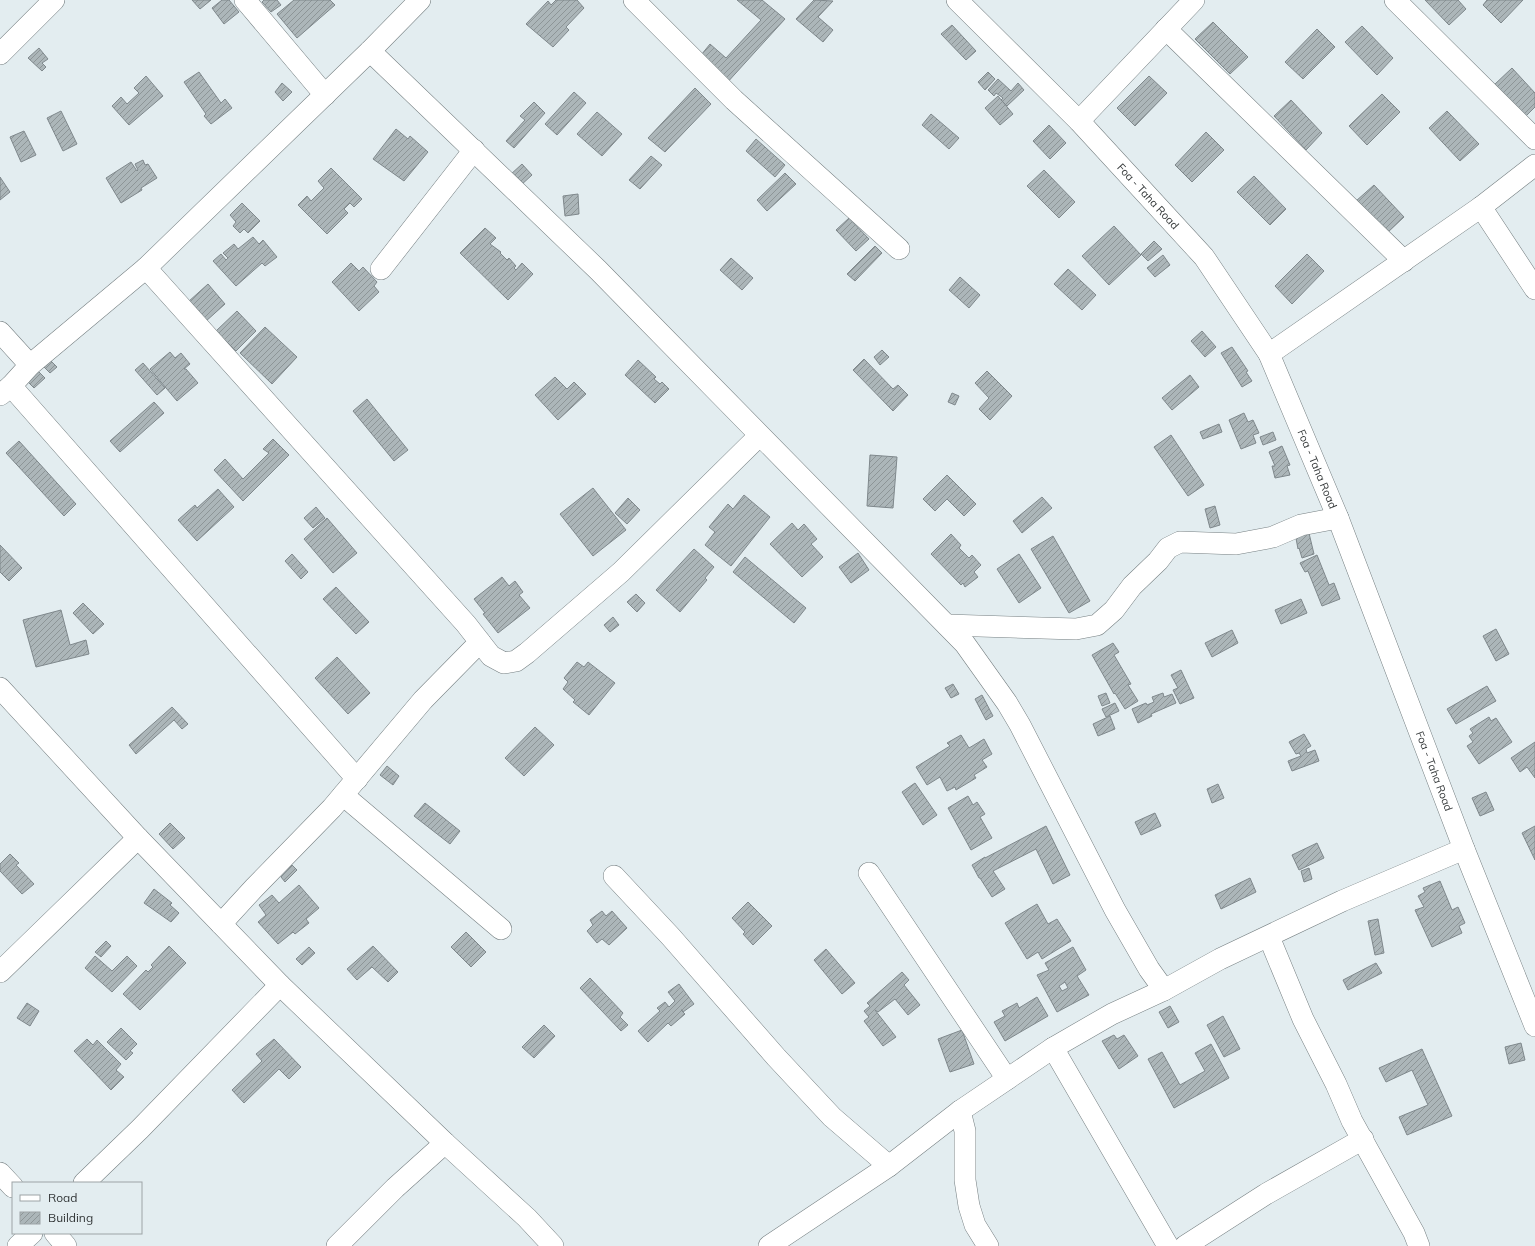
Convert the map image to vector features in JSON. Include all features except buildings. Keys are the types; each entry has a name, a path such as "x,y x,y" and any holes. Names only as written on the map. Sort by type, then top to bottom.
{"street":[{"path":"0,54 54,0"},
{"path":"245,0 326,95"},
{"path":"357,779 5,390 30,365 146,268 326,95 420,0"},
{"path":"634,0 734,100 899,249"},
{"name":"Foa - Taha Road","path":"957,0 1079,122 1204,257 1269,354 1338,518 1464,849 1534,1022"},
{"path":"1079,122 1194,0"},
{"path":"1395,0 1535,139"},
{"path":"1166,29 1404,261"},
{"path":"370,51 598,270 759,436 965,644 1007,703 1020,725 1115,910 1149,969 1164,990"},
{"path":"380,269 474,150"},
{"path":"1269,354 1481,207 1535,166"},
{"path":"1481,207 1535,289"},
{"path":"146,268 461,618 491,656 504,663 516,661 527,653 621,572 759,436"},
{"path":"0,332 30,365"},
{"path":"947,625 1076,629 1097,625 1114,610 1132,586 1158,561 1168,548 1180,542 1236,544 1273,537 1301,525 1338,518"},
{"path":"221,924 343,795 424,700 480,642"},
{"path":"0,688 138,838 280,985 445,1143 527,1218 553,1246"},
{"path":"343,795 501,930"},
{"path":"0,972 138,838"},
{"path":"769,1246 889,1166 960,1111 1007,1079 1053,1048 1112,1014 1164,990 1220,959 1342,901 1464,849"},
{"path":"869,873 1007,1079"},
{"path":"614,876 671,937 776,1058 832,1117 889,1166"},
{"path":"1269,937 1303,1019 1336,1084 1352,1121 1414,1233 1419,1246"},
{"path":"85,1182 140,1129 280,985"},
{"path":"1053,1048 1168,1246"},
{"path":"960,1111 965,1131 965,1180 969,1206 975,1225 988,1246"},
{"path":"1185,1246 1266,1194 1363,1139"},
{"path":"337,1246 395,1188 445,1143"},
{"path":"0,1173 12,1186"},
{"path":"18,1246 31,1234"},
{"path":"55,1234 66,1246"}]}
